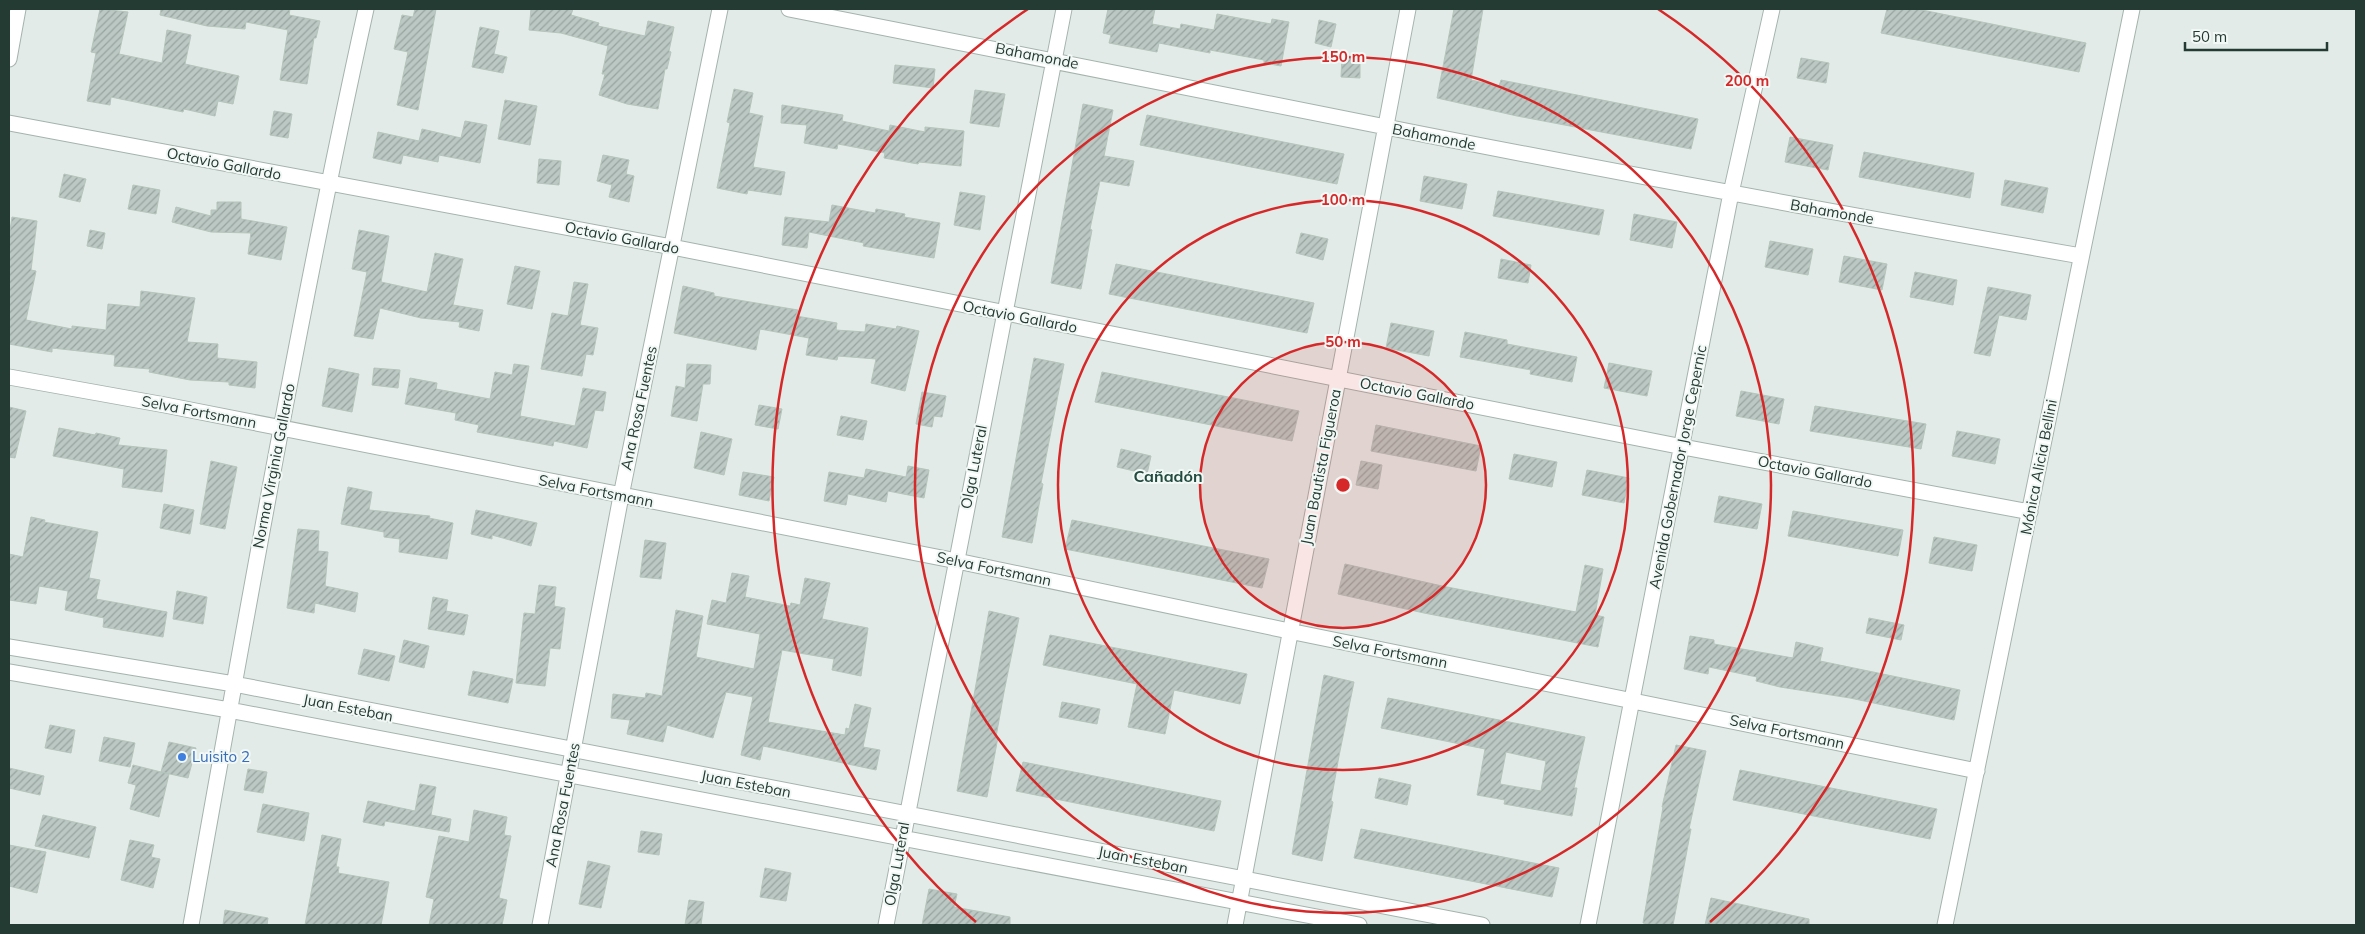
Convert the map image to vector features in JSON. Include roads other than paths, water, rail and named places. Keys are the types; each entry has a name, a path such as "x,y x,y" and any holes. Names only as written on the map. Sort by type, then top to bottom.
{"street":[{"path":"9,59 18,9"},
{"name":"Norma Virginia Gallardo","path":"191,925 281,429 328,183 366,9"},
{"name":"Ana Rosa Fuentes","path":"540,925 621,496 720,9"},
{"name":"Bahamonde","path":"789,9 1053,59 1386,128 1731,194 2081,256"},
{"name":"Olga Luteral","path":"886,925 901,838 957,561 1064,9"},
{"name":"Juan Bautista Figueroa","path":"1235,925 1408,9"},
{"name":"Avenida Gobernador Jorge Cepernic","path":"1588,925 1731,194 1772,9"},
{"name":"Mónica Alicia Bellini","path":"1945,925 2132,9"},
{"name":"Octavio Gallardo","path":"9,124 672,247 1682,447 2030,512"},
{"name":"Selva Fortsmann","path":"9,378 165,405 957,561 1289,631 1977,771"},
{"name":"Juan Esteban","path":"9,647 234,684 1244,880 1411,919 1482,925"},
{"name":"Juan Esteban","path":"9,672 229,710 1359,925"}],"place":[{"name":"Luisito 2","path":"182,757"}],"district":[{"name":"Cañadón","path":"1168,476"}]}
